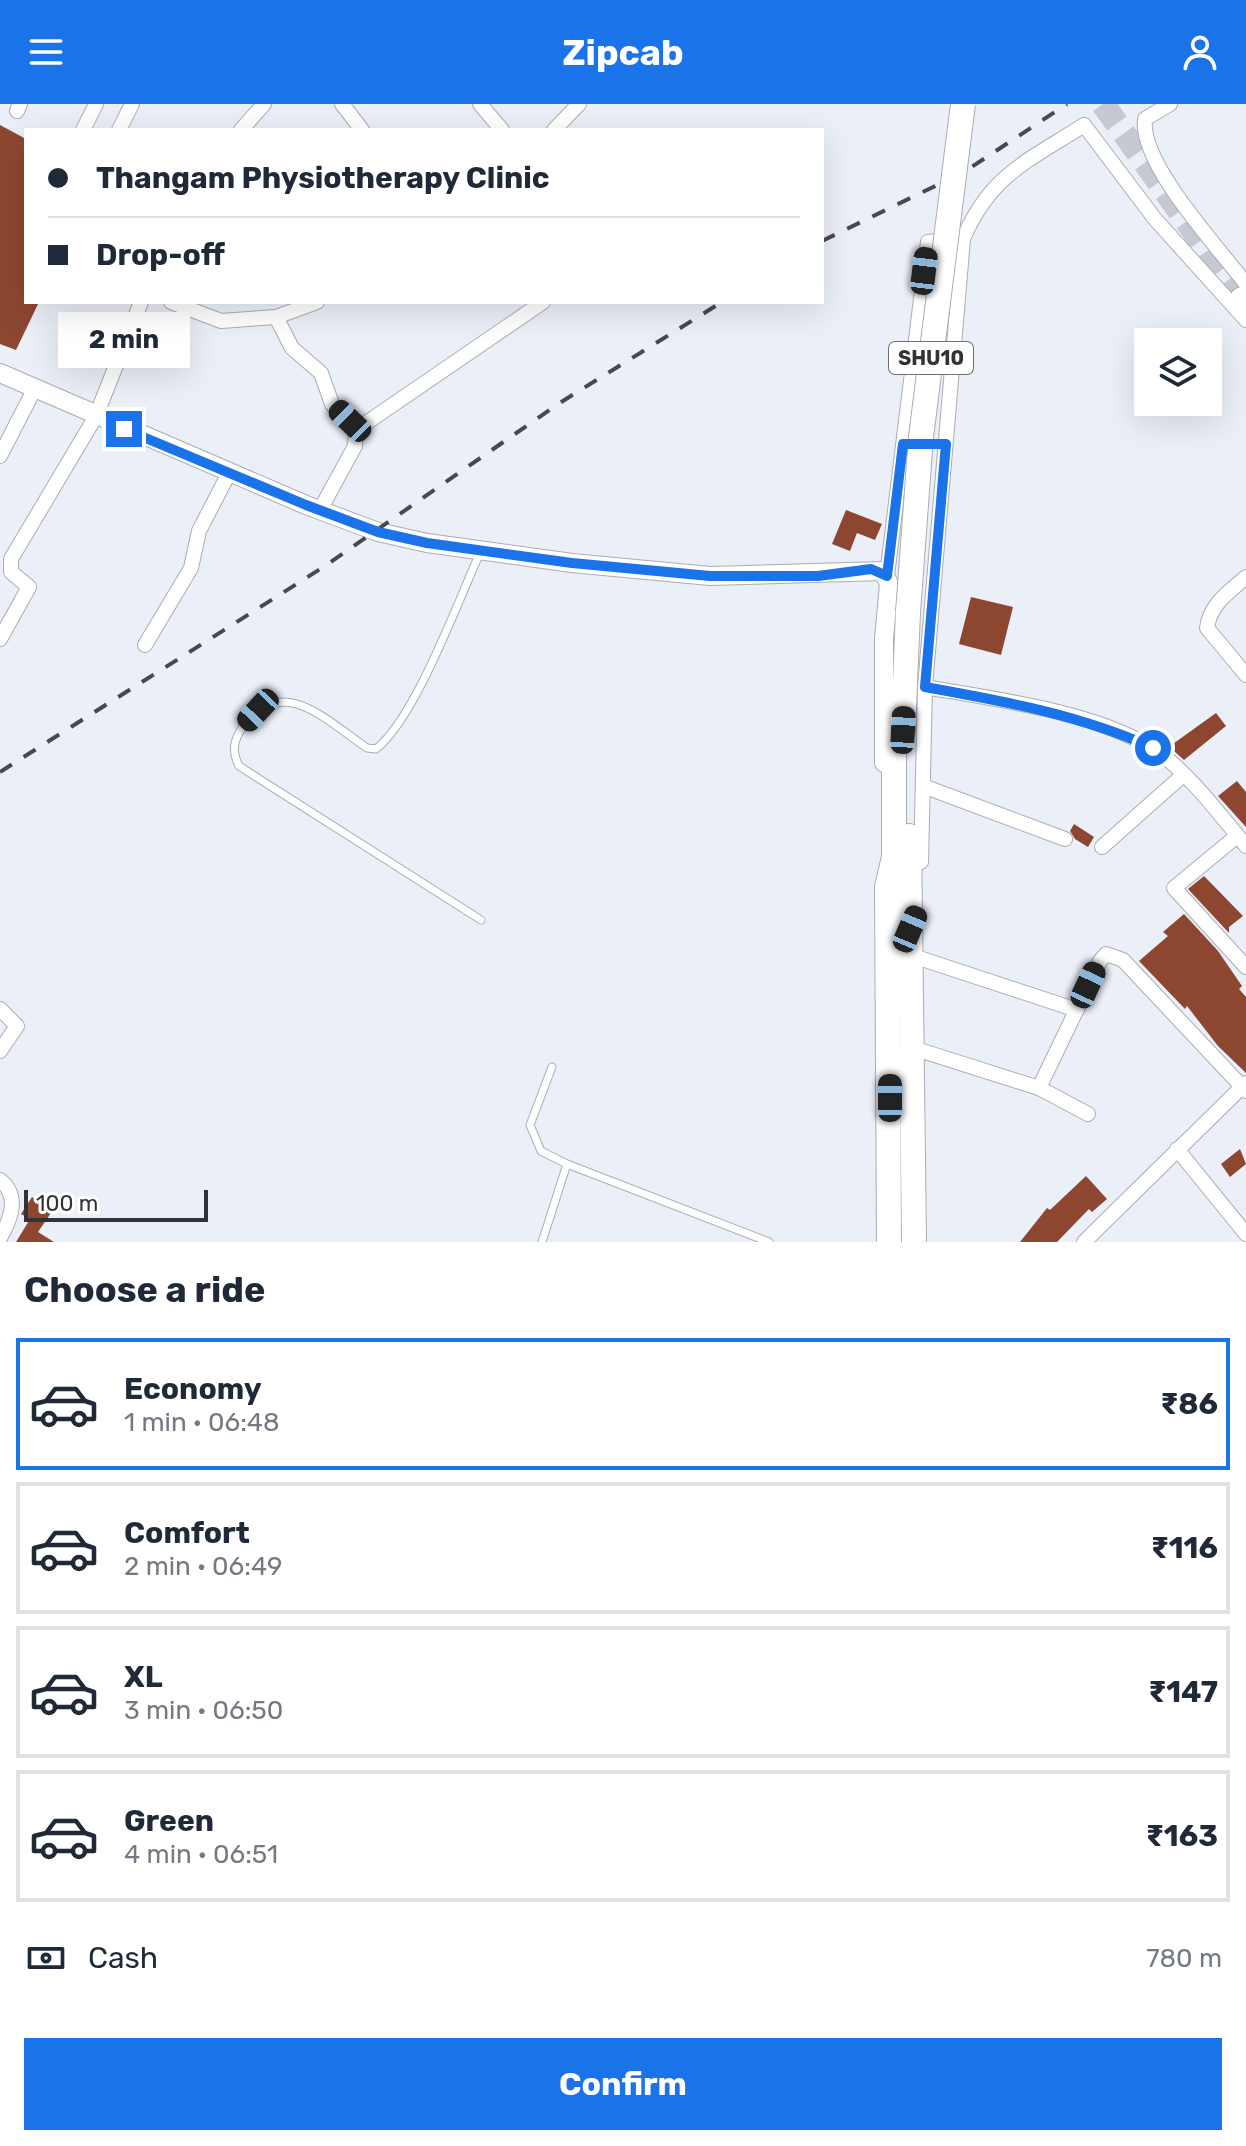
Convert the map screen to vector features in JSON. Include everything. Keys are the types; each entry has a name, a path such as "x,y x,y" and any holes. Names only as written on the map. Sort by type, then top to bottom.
{"main road":[{"name":"SHU10","path":"889,1242 887,887 894,857 894,750 903,730 921,437 963,104"},
{"name":"SHU10","path":"903,730 910,749 914,1242"}],"street":[{"path":"84,128 96,104"},
{"path":"120,128 132,104"},
{"path":"243,128 264,104"},
{"path":"342,104 360,128"},
{"path":"480,104 500,128"},
{"path":"556,128 579,104"},
{"path":"1170,104 1145,119 1143,136 1165,179 1245,302"},
{"path":"910,929 921,902 925,687 963,239 977,206 1007,174 1084,125 1155,219 1245,302"},
{"path":"894,857 883,830 887,576 928,242 963,239"},
{"path":"0,639 29,587 11,572 11,559 96,416 140,304"},
{"path":"176,304 221,321 276,317 312,304"},
{"path":"356,430 540,304"},
{"path":"276,317 292,348 321,373 332,404 356,430 355,446 320,510"},
{"path":"0,373 229,473 378,532 481,551 710,576 818,576 871,569 887,576"},
{"path":"0,456 35,388"},
{"path":"903,444 946,444"},
{"path":"145,645 191,568 199,531 229,473"},
{"path":"1246,577 1208,615 1207,628 1246,675"},
{"path":"925,687 1030,706 1115,731 1153,748 1242,841 1174,888 1246,967"},
{"path":"1102,847 1182,776"},
{"path":"923,786 1065,839"},
{"path":"1039,1088 1106,954 1114,955 1245,1087 1177,1149 1084,1242"},
{"path":"910,955 1077,1010"},
{"path":"0,1009 17,1026 0,1051"},
{"path":"913,1048 1039,1088 1088,1114"},
{"path":"1177,1149 1246,1234"},
{"path":"0,1180 12,1195 12,1205 0,1238"}],"lane":[{"path":"481,551 399,724 384,743 376,749 367,748 310,710 294,702 276,700 258,710 245,723 236,736 233,755 239,766 481,920"},
{"path":"552,1067 530,1125 541,1151 567,1164 769,1242"},
{"path":"542,1242 567,1164"}],"building":[{"path":"0,125 24,138 24,304 38,304 16,350 0,344"},
{"path":"846,510 882,524 875,540 857,533 850,551 832,544"},
{"path":"971,597 1013,607 1001,655 959,644"},
{"path":"1216,713 1226,726 1184,760 1170,746"},
{"path":"1237,781 1246,792 1246,827 1218,796"},
{"path":"1074,824 1094,837 1088,847 1075,839 1070,831"},
{"path":"1204,876 1243,916 1229,927 1229,933 1188,889"},
{"path":"1184,914 1218,951 1242,986 1239,989 1246,997 1246,1073 1218,1046 1187,1006 1185,1009 1139,961 1168,936 1163,932"},
{"path":"1240,1149 1246,1164 1230,1177 1221,1164"},
{"path":"1086,1176 1107,1199 1092,1212 1089,1209 1057,1242 1020,1242 1047,1208 1050,1210"},
{"path":"32,1197 53,1210 38,1232 54,1242 16,1242 30,1219 21,1214"}],"tunnel":[{"path":"1103,104 1242,299"}],"railway":[{"path":"824,240 964,172 1067,104"},
{"path":"0,772 325,566 558,404 719,304"}],"route":[{"path":"124,429 378,532 481,551 710,576 818,576 871,569 883,571 887,576 903,444 946,444 925,687 1030,706 1115,731 1153,748"}]}
